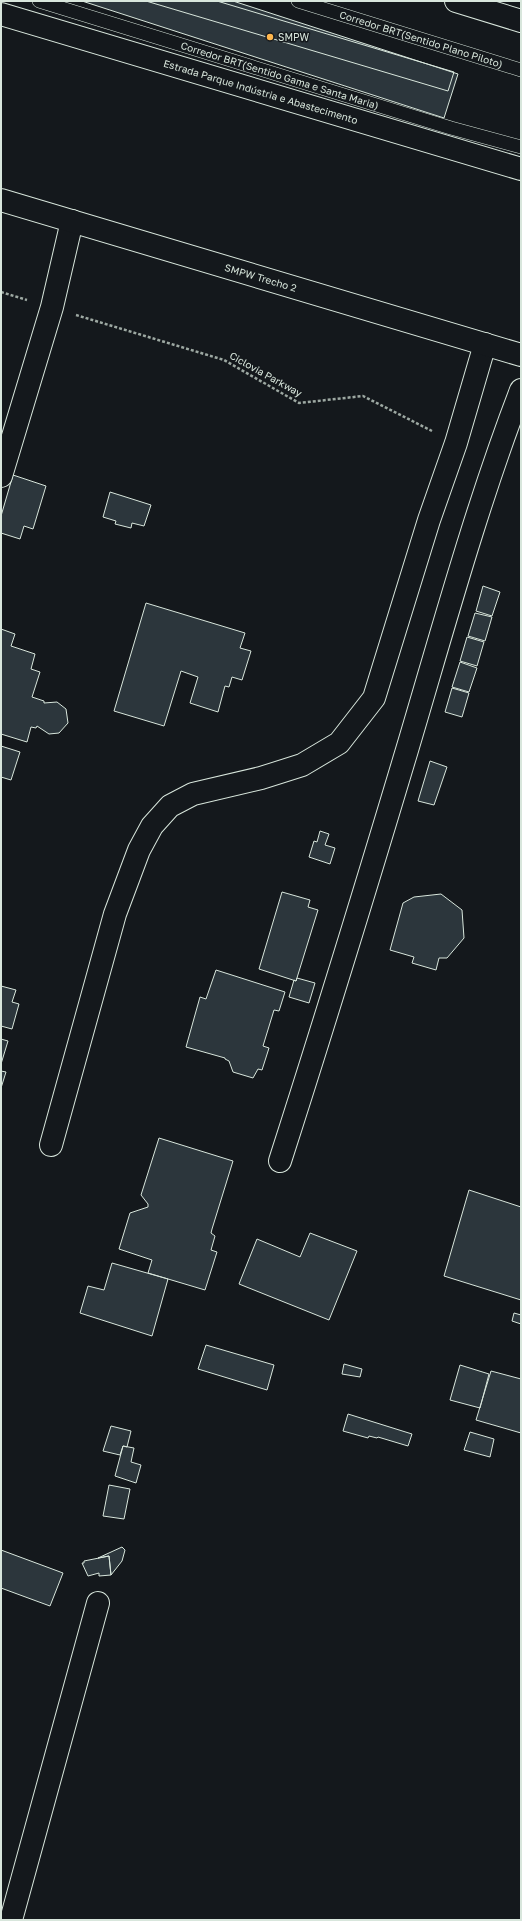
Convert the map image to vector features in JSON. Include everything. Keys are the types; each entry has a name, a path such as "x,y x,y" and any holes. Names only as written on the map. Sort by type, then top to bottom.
{"main road":[{"path":"456,1 521,21"},
{"name":"Estrada Parque Indústria e Abastecimento","path":"1,14 521,169"},
{"name":"SMPW Trecho 2","path":"1,200 521,356"},
{"path":"1,476 8,427 52,308 72,221"},
{"path":"51,1145 116,914 139,850 152,826 170,806 193,794 261,778 302,765 339,743 374,698 429,520 456,443 485,344"},
{"path":"280,1161 352,936 475,524 500,446 521,390"},
{"path":"11,1920 98,1603"}],"lane":[{"name":"Corredor BRT(Sentido Gama e Santa Maria)","path":"39,1 436,124 521,147"},
{"name":"Corredor BRT(Sentido Plano Piloto)","path":"298,1 521,70"}],"path":[{"name":"Ciclovia Parkway","path":"1,292 224,360 299,403 363,396 456,443"}],"building":[{"name":"SMPW","path":"82,1 233,1 458,74 444,118"},
{"path":"146,1 217,1 454,72 448,91"},
{"path":"13,475 46,486 33,529 24,526 20,539 1,533 1,516"},
{"path":"110,492 151,505 144,526 132,523 131,528 115,524 116,521 103,517"},
{"path":"483,586 500,592 492,616 476,611"},
{"path":"146,603 245,633 240,648 251,651 242,680 232,677 229,687 225,686 218,712 190,703 198,677 181,671 164,726 114,711"},
{"path":"475,613 492,617 485,641 468,636"},
{"path":"1,629 15,634 11,646 35,654 31,669 40,672 32,697 44,701 44,703 57,702 66,709 68,723 59,733 49,734 37,726 36,728 31,727 27,742 1,734"},
{"path":"467,637 484,642 477,666 460,661"},
{"path":"460,662 477,668 469,692 452,687"},
{"path":"452,688 469,693 462,717 445,712"},
{"path":"1,746 20,752 11,780 1,777"},
{"path":"430,761 447,767 434,805 418,801"},
{"path":"320,831 329,834 325,845 335,848 330,864 309,857 314,841 317,842"},
{"path":"282,892 310,900 308,907 318,910 296,981 259,969"},
{"path":"441,894 462,910 464,938 447,958 439,958 436,970 412,963 414,957 390,950 403,903 414,897"},
{"path":"216,970 285,992 279,1011 274,1010 263,1046 269,1048 262,1070 258,1069 253,1078 233,1072 229,1061 225,1058 186,1047 200,997 206,999"},
{"path":"297,978 315,983 309,1003 289,997 294,980 296,981"},
{"path":"1,986 16,990 12,1002 19,1004 12,1029 1,1026"},
{"path":"1,1039 8,1041 1,1064"},
{"path":"1,1071 6,1072 1,1088"},
{"path":"159,1138 233,1161 211,1233 215,1236 211,1250 217,1252 205,1290 148,1273 152,1260 119,1249 130,1213 148,1207 148,1204 141,1195"},
{"path":"469,1190 521,1207 521,1300 444,1276"},
{"path":"310,1233 357,1251 329,1320 239,1284 257,1239 300,1257"},
{"path":"112,1263 168,1279 152,1336 80,1313 88,1286 104,1290"},
{"path":"514,1313 521,1315 521,1324 512,1321"},
{"path":"206,1345 274,1365 267,1390 198,1369"},
{"path":"344,1364 362,1369 360,1377 342,1374"},
{"path":"460,1365 489,1374 480,1408 450,1400"},
{"path":"491,1371 521,1379 521,1433 476,1420"},
{"path":"348,1414 412,1434 408,1446 378,1437 369,1436 368,1438 343,1431"},
{"path":"111,1426 131,1431 127,1447 123,1446 120,1455 103,1451"},
{"path":"470,1432 494,1439 490,1457 464,1450"},
{"path":"123,1446 134,1448 131,1462 141,1465 136,1483 115,1476"},
{"path":"109,1485 130,1489 124,1519 103,1516"},
{"path":"122,1547 125,1550 122,1561 111,1575 109,1556 98,1558"},
{"path":"1,1550 63,1573 50,1606 1,1588"},
{"path":"109,1556 111,1575 99,1576 99,1573 88,1576 82,1563 84,1563 84,1561"}],"place":[{"name":"SMPW","path":"270,37"}]}
